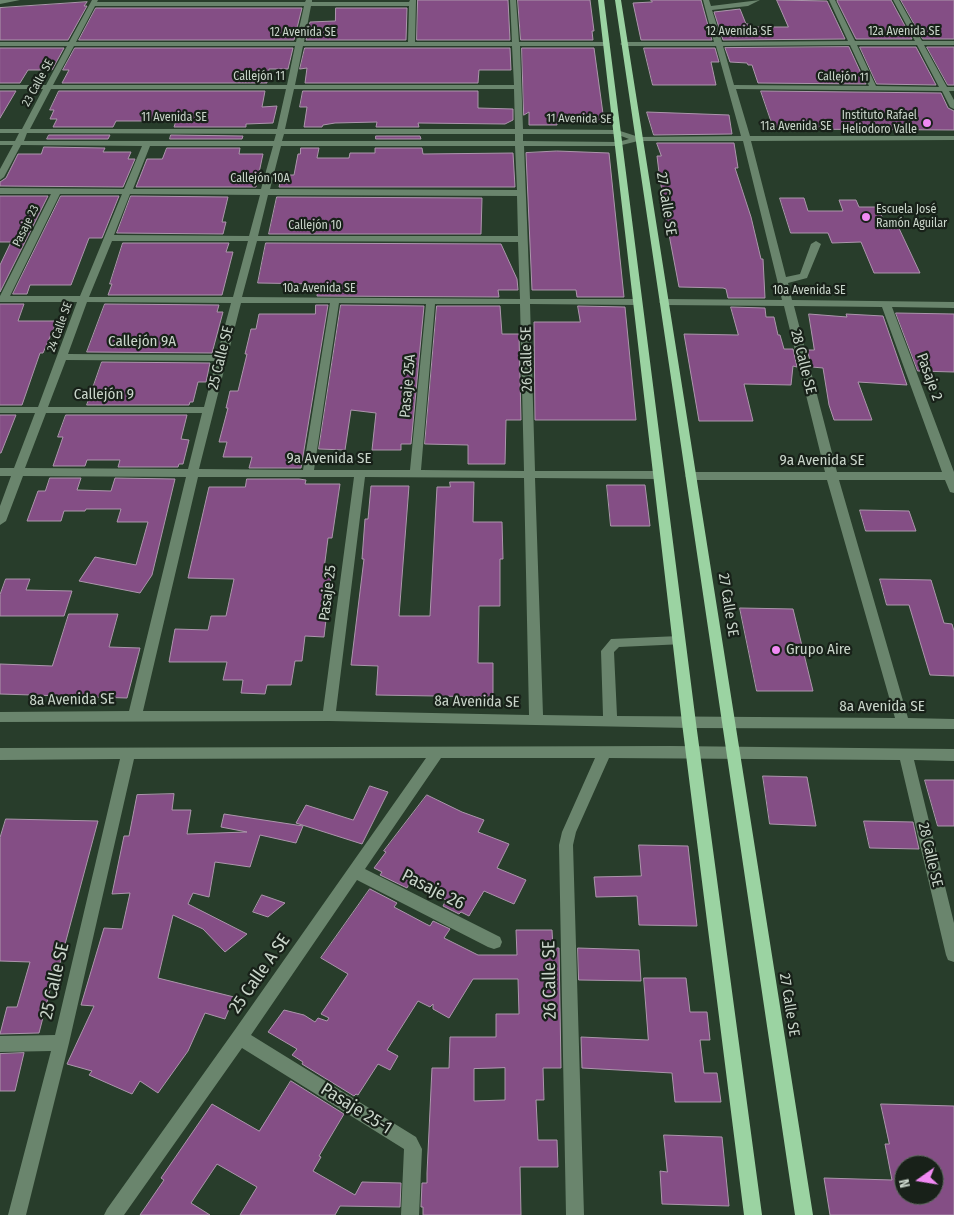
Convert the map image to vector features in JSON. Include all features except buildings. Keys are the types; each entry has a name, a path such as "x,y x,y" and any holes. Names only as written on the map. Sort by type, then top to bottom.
{"main road":[{"path":"601,0 689,723 753,1215"},
{"name":"27 Calle SE","path":"618,0 804,1215"}],"street":[{"path":"0,2 17,0"},
{"name":"26 Calle SE","path":"513,0 525,301 536,719"},
{"path":"707,4 748,4 757,0"},
{"path":"832,0 854,43 874,89"},
{"path":"896,0 954,107"},
{"path":"95,2 413,2 411,45"},
{"name":"23 Calle SE","path":"0,177 95,2"},
{"name":"25 Calle SE","path":"135,716 208,410 251,239 281,130 308,2"},
{"name":"28 Calle SE","path":"707,4 746,138 832,476 903,724"},
{"name":"12 Avenida SE","path":"624,44 854,43"},
{"name":"12a Avenida SE","path":"854,43 954,43"},
{"name":"12 Avenida SE","path":"0,44 606,44"},
{"name":"Callejón 11","path":"0,87 517,87"},
{"name":"Callejón 11","path":"731,87 954,89"},
{"name":"11 Avenida SE","path":"0,131 617,132 638,139"},
{"name":"11a Avenida SE","path":"638,139 954,138"},
{"name":"11 Avenida SE","path":"0,143 618,144 638,139"},
{"name":"24 Calle SE","path":"0,521 83,300 147,143"},
{"name":"Callejón 10A","path":"0,191 521,193"},
{"name":"Pasaje 23","path":"2,299 57,191"},
{"name":"Callejón 10","path":"108,238 523,239"},
{"path":"783,281 804,276 816,244"},
{"name":"10a Avenida SE","path":"2,299 637,302"},
{"name":"Pasaje 25A","path":"415,474 431,300"},
{"path":"308,474 335,301"},
{"name":"10a Avenida SE","path":"664,302 954,304"},
{"name":"Pasaje 2","path":"886,304 952,476 954,489"},
{"name":"Callejón 9A","path":"62,357 221,358"},
{"name":"Callejón 9","path":"0,410 208,410"},
{"name":"9a Avenida SE","path":"0,472 658,475"},
{"name":"Pasaje 25","path":"329,716 360,474"},
{"name":"9a Avenida SE","path":"691,476 952,476"},
{"path":"610,721 607,651 616,642 679,641"},
{"name":"8a Avenida SE","path":"0,717 329,716 689,723 954,724"},
{"name":"26 Calle SE","path":"575,1215 566,845 569,832 604,753"},
{"path":"0,754 693,753 954,755"},
{"name":"25 Calle SE","path":"17,1215 61,1043 128,754"},
{"name":"25 Calle A SE","path":"113,1215 240,1037 437,754"},
{"name":"28 Calle SE","path":"906,755 954,956"},
{"name":"Pasaje 26","path":"354,871 494,942"},
{"name":"Pasaje 25-1","path":"240,1037 410,1143 413,1149 410,1215"},
{"path":"0,1044 61,1043"}],"place":[{"name":"Instituto Rafael Heliodoro Valle","path":"927,123"},
{"name":"Escuela José Ramón Aguilar","path":"866,217"},
{"name":"Grupo Aire","path":"776,650"}]}
